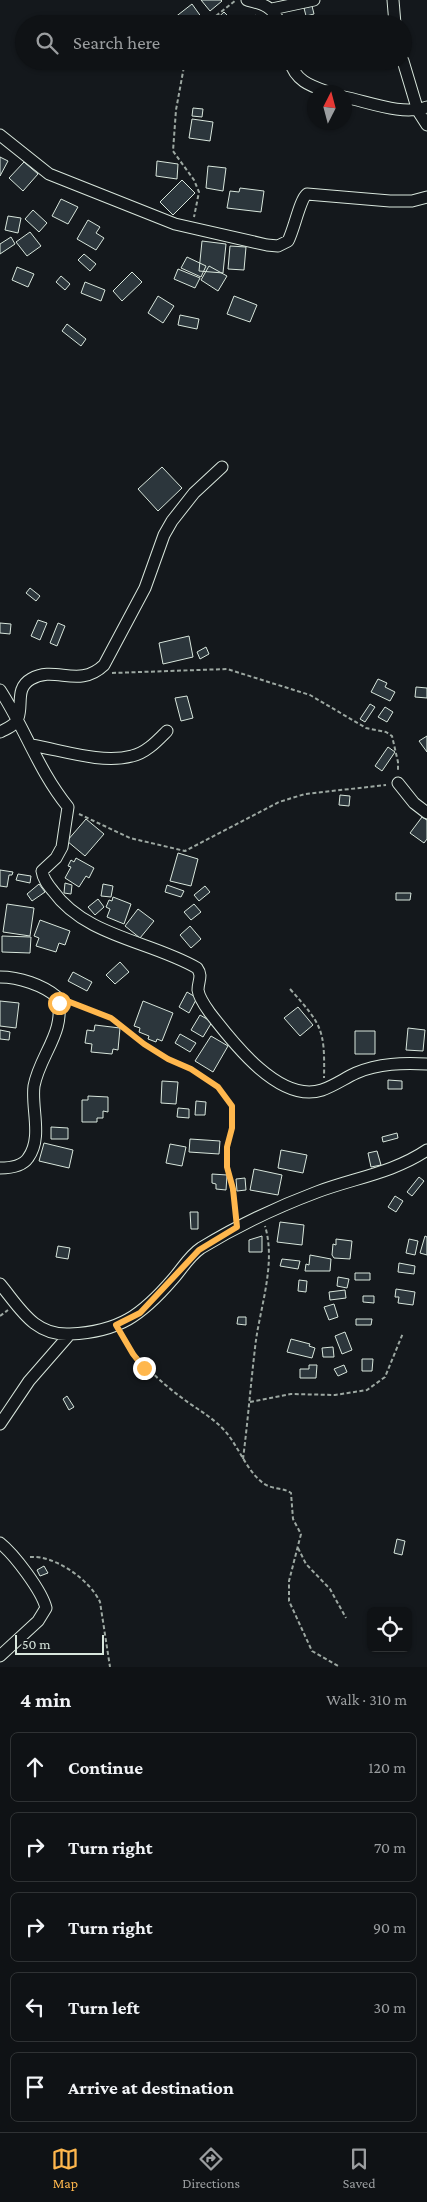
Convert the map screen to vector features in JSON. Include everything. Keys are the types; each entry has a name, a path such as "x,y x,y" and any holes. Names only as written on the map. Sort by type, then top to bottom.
{"street":[{"path":"247,0 259,2 272,9 275,15"},
{"path":"272,9 314,0"},
{"path":"393,0 394,15"},
{"path":"294,70 304,82 311,85"},
{"path":"407,70 427,124"},
{"path":"352,98 398,109 422,109"},
{"path":"0,136 49,174 168,222 192,229 278,246 288,241 296,226 302,199 307,194 390,201 412,201 427,197"},
{"path":"0,732 12,726 18,718 21,691 29,680 38,676 86,677 95,674 104,666 145,588 164,535 172,520 194,494 222,467"},
{"path":"0,690 18,718 40,768 68,807 62,847 56,858 42,871 44,880 60,901 91,924 197,968 201,978 198,990 200,997 210,1012 251,1060 273,1080 291,1091 310,1093 323,1090 377,1065 427,1064"},
{"path":"31,745 114,758 133,756 149,748 167,731"},
{"path":"398,783 414,803 427,813"},
{"path":"0,977 44,988 57,997 60,1014 58,1025 34,1084 36,1123 30,1156 17,1166 0,1168"},
{"path":"0,1284 25,1317 49,1333 70,1334 116,1325 140,1313 199,1250 237,1227 318,1191 392,1169 427,1150"},
{"path":"0,1424 29,1381 70,1334"},
{"path":"0,1542 18,1560 46,1608 38,1621 0,1656"}],"path":[{"path":"217,15 236,0"},
{"path":"183,70 176,110 173,151 194,180 199,192 192,229"},
{"path":"68,807 88,819 130,838 185,851 279,802 305,794 398,783 398,762 392,736 386,732 366,728 310,695 227,668 95,674"},
{"path":"290,989 312,1014 322,1034 323,1090"},
{"path":"57,997 111,1018 144,1044 168,1059 191,1069 218,1087 232,1106 232,1128 227,1147 227,1167 233,1189 237,1227"},
{"path":"243,1459 269,1254 269,1238 261,1217"},
{"path":"116,1325 133,1354 144,1368 219,1426 235,1445 257,1478 266,1485 291,1493 293,1519 301,1534 289,1581 291,1607 312,1651 340,1667"},
{"path":"250,1402 291,1394 335,1395 367,1390 385,1377 404,1332"},
{"path":"298,1548 310,1568 330,1589 346,1618"},
{"path":"18,1560 40,1556 52,1560 96,1593 100,1602 110,1667"}],"building":[{"path":"201,0 221,0 222,1 210,11"},
{"path":"192,4 200,15 178,15"},
{"path":"312,6 314,14 306,15 304,8"},
{"path":"193,108 203,109 202,117 192,116"},
{"path":"192,119 213,122 210,141 189,138"},
{"path":"0,157 8,161 0,176"},
{"path":"157,161 178,164 177,179 156,176"},
{"path":"24,162 38,174 23,191 9,178"},
{"path":"208,166 226,168 223,191 206,188"},
{"path":"182,180 195,193 173,215 160,202"},
{"path":"240,188 264,191 261,212 227,208 230,191 239,192"},
{"path":"61,199 78,207 68,224 52,216"},
{"path":"33,210 47,223 39,232 25,219"},
{"path":"8,216 21,218 18,233 5,230"},
{"path":"88,220 100,227 96,233 104,238 96,250 77,239"},
{"path":"30,232 41,246 27,256 16,242"},
{"path":"11,237 15,244 0,254 0,244"},
{"path":"202,241 226,244 223,273 199,271"},
{"path":"230,246 246,247 244,270 228,269"},
{"path":"84,254 96,264 90,271 78,260"},
{"path":"187,257 206,266 201,277 181,268"},
{"path":"209,266 227,276 218,291 201,280"},
{"path":"17,267 34,274 28,287 12,280"},
{"path":"178,269 200,278 195,288 174,279"},
{"path":"132,272 142,282 122,301 113,291"},
{"path":"61,276 70,284 65,290 56,282"},
{"path":"85,282 105,290 101,301 81,293"},
{"path":"158,296 174,306 163,323 148,313"},
{"path":"234,296 257,305 250,322 227,314"},
{"path":"180,315 199,319 197,329 178,325"},
{"path":"67,324 86,339 81,346 62,331"},
{"path":"162,467 182,488 158,511 138,489"},
{"path":"30,588 40,596 36,601 26,593"},
{"path":"38,620 47,623 40,640 31,636"},
{"path":"0,623 11,624 10,634 0,633"},
{"path":"58,623 65,626 57,646 50,643"},
{"path":"189,636 193,657 163,664 159,643"},
{"path":"206,647 209,654 200,659 197,652"},
{"path":"378,679 387,683 385,687 395,692 390,701 371,692"},
{"path":"416,687 427,688 427,698 415,697"},
{"path":"187,696 193,718 181,721 175,698"},
{"path":"370,704 375,707 365,722 360,719"},
{"path":"385,707 393,712 387,722 378,717"},
{"path":"427,736 427,752 419,741"},
{"path":"388,747 395,752 382,771 375,766"},
{"path":"340,795 350,796 349,806 339,805"},
{"path":"422,817 427,820 427,839 424,843 410,833"},
{"path":"86,819 104,834 85,856 67,841"},
{"path":"178,853 198,859 191,886 170,881"},
{"path":"76,858 94,868 89,878 86,876 79,887 65,878 71,867 68,866 71,860 74,862"},
{"path":"0,870 13,872 12,875 9,875 7,887 0,886"},
{"path":"18,874 31,876 30,883 16,880"},
{"path":"65,883 72,885 71,894 64,893"},
{"path":"39,884 45,892 32,901 27,894"},
{"path":"103,884 113,886 111,897 101,896"},
{"path":"167,885 184,891 181,897 165,892"},
{"path":"205,886 210,892 199,901 194,895"},
{"path":"396,893 411,893 410,900 396,900"},
{"path":"113,897 131,904 124,924 107,917 110,909 106,907 109,900 112,901"},
{"path":"98,899 104,907 95,915 88,907"},
{"path":"7,904 34,908 30,936 3,932"},
{"path":"194,904 201,912 191,920 184,912"},
{"path":"138,909 154,921 140,938 125,926"},
{"path":"40,920 70,931 65,945 59,943 56,952 36,946 39,938 34,936"},
{"path":"190,926 201,939 191,948 180,935"},
{"path":"2,936 31,937 30,953 2,952"},
{"path":"120,962 129,972 115,984 106,975"},
{"path":"73,972 92,982 87,991 68,981"},
{"path":"187,992 197,998 189,1013 179,1007"},
{"path":"0,1001 19,1003 16,1028 0,1026"},
{"path":"143,1001 173,1013 162,1041 157,1039 156,1042 148,1039 149,1036 139,1032 140,1028 134,1026"},
{"path":"298,1007 313,1025 300,1036 284,1018"},
{"path":"200,1015 212,1022 203,1037 191,1030"},
{"path":"95,1025 120,1028 118,1050 113,1049 112,1054 91,1052 92,1044 85,1043 87,1030 94,1031"},
{"path":"408,1028 425,1030 423,1051 406,1050"},
{"path":"0,1030 10,1032 9,1040 0,1039"},
{"path":"355,1031 375,1031 375,1054 355,1054"},
{"path":"180,1034 196,1043 190,1052 175,1043"},
{"path":"211,1036 228,1046 213,1072 195,1061"},
{"path":"388,1080 402,1081 402,1089 388,1089"},
{"path":"162,1081 178,1082 176,1104 161,1103"},
{"path":"88,1096 108,1097 108,1112 103,1111 103,1118 97,1118 97,1122 82,1122 82,1100 88,1100"},
{"path":"196,1101 206,1102 205,1115 195,1115"},
{"path":"178,1108 189,1109 189,1118 177,1117"},
{"path":"51,1127 68,1128 68,1139 51,1139"},
{"path":"397,1133 398,1138 383,1142 382,1137"},
{"path":"190,1139 220,1141 219,1154 189,1152"},
{"path":"44,1143 73,1150 69,1168 39,1161"},
{"path":"170,1144 186,1147 182,1166 166,1163"},
{"path":"281,1150 307,1155 303,1173 278,1168"},
{"path":"377,1151 381,1165 371,1167 368,1153"},
{"path":"254,1169 282,1175 278,1195 250,1190"},
{"path":"212,1174 227,1175 226,1190 216,1189 216,1184 212,1183"},
{"path":"419,1177 424,1181 412,1196 407,1192"},
{"path":"245,1178 246,1190 237,1191 236,1179"},
{"path":"395,1196 403,1201 396,1212 388,1207"},
{"path":"190,1212 198,1212 198,1229 191,1229"},
{"path":"280,1222 304,1225 302,1245 277,1242"},
{"path":"262,1236 262,1252 249,1252 249,1240"},
{"path":"425,1236 427,1237 427,1255 420,1253"},
{"path":"336,1239 352,1241 350,1259 334,1258 332,1255 333,1244 336,1245"},
{"path":"409,1239 418,1241 415,1255 406,1253"},
{"path":"58,1246 70,1248 68,1259 56,1257"},
{"path":"310,1255 331,1259 330,1271 305,1271 306,1264 309,1265"},
{"path":"282,1259 300,1261 298,1269 280,1266"},
{"path":"399,1263 415,1266 414,1274 398,1272"},
{"path":"355,1273 370,1273 370,1280 355,1280"},
{"path":"338,1277 349,1279 347,1288 337,1286"},
{"path":"299,1280 307,1281 306,1292 298,1291"},
{"path":"396,1289 415,1292 413,1305 398,1303 399,1297 395,1297"},
{"path":"345,1290 346,1298 330,1300 329,1292"},
{"path":"363,1296 374,1296 374,1303 363,1302"},
{"path":"334,1304 338,1317 329,1320 324,1307"},
{"path":"238,1317 246,1317 246,1325 237,1324"},
{"path":"356,1319 372,1319 371,1325 356,1325"},
{"path":"345,1332 352,1350 342,1354 335,1336"},
{"path":"291,1339 310,1344 309,1346 315,1348 312,1358 287,1352"},
{"path":"333,1347 334,1357 323,1357 322,1348"},
{"path":"362,1359 373,1359 372,1371 362,1371"},
{"path":"309,1365 317,1365 316,1378 300,1378 300,1369 309,1369"},
{"path":"344,1365 347,1372 338,1376 334,1369"},
{"path":"67,1396 74,1407 69,1410 63,1399"},
{"path":"397,1539 405,1541 402,1555 394,1553"},
{"path":"44,1566 48,1573 40,1576 37,1570"}],"route":[{"path":"59,1003 57,997 72,1001 111,1018 144,1044 168,1059 191,1069 218,1087 232,1106 232,1128 227,1147 227,1167 233,1189 237,1227 192,1255 151,1303 131,1320 116,1325 133,1354 144,1368"}]}
